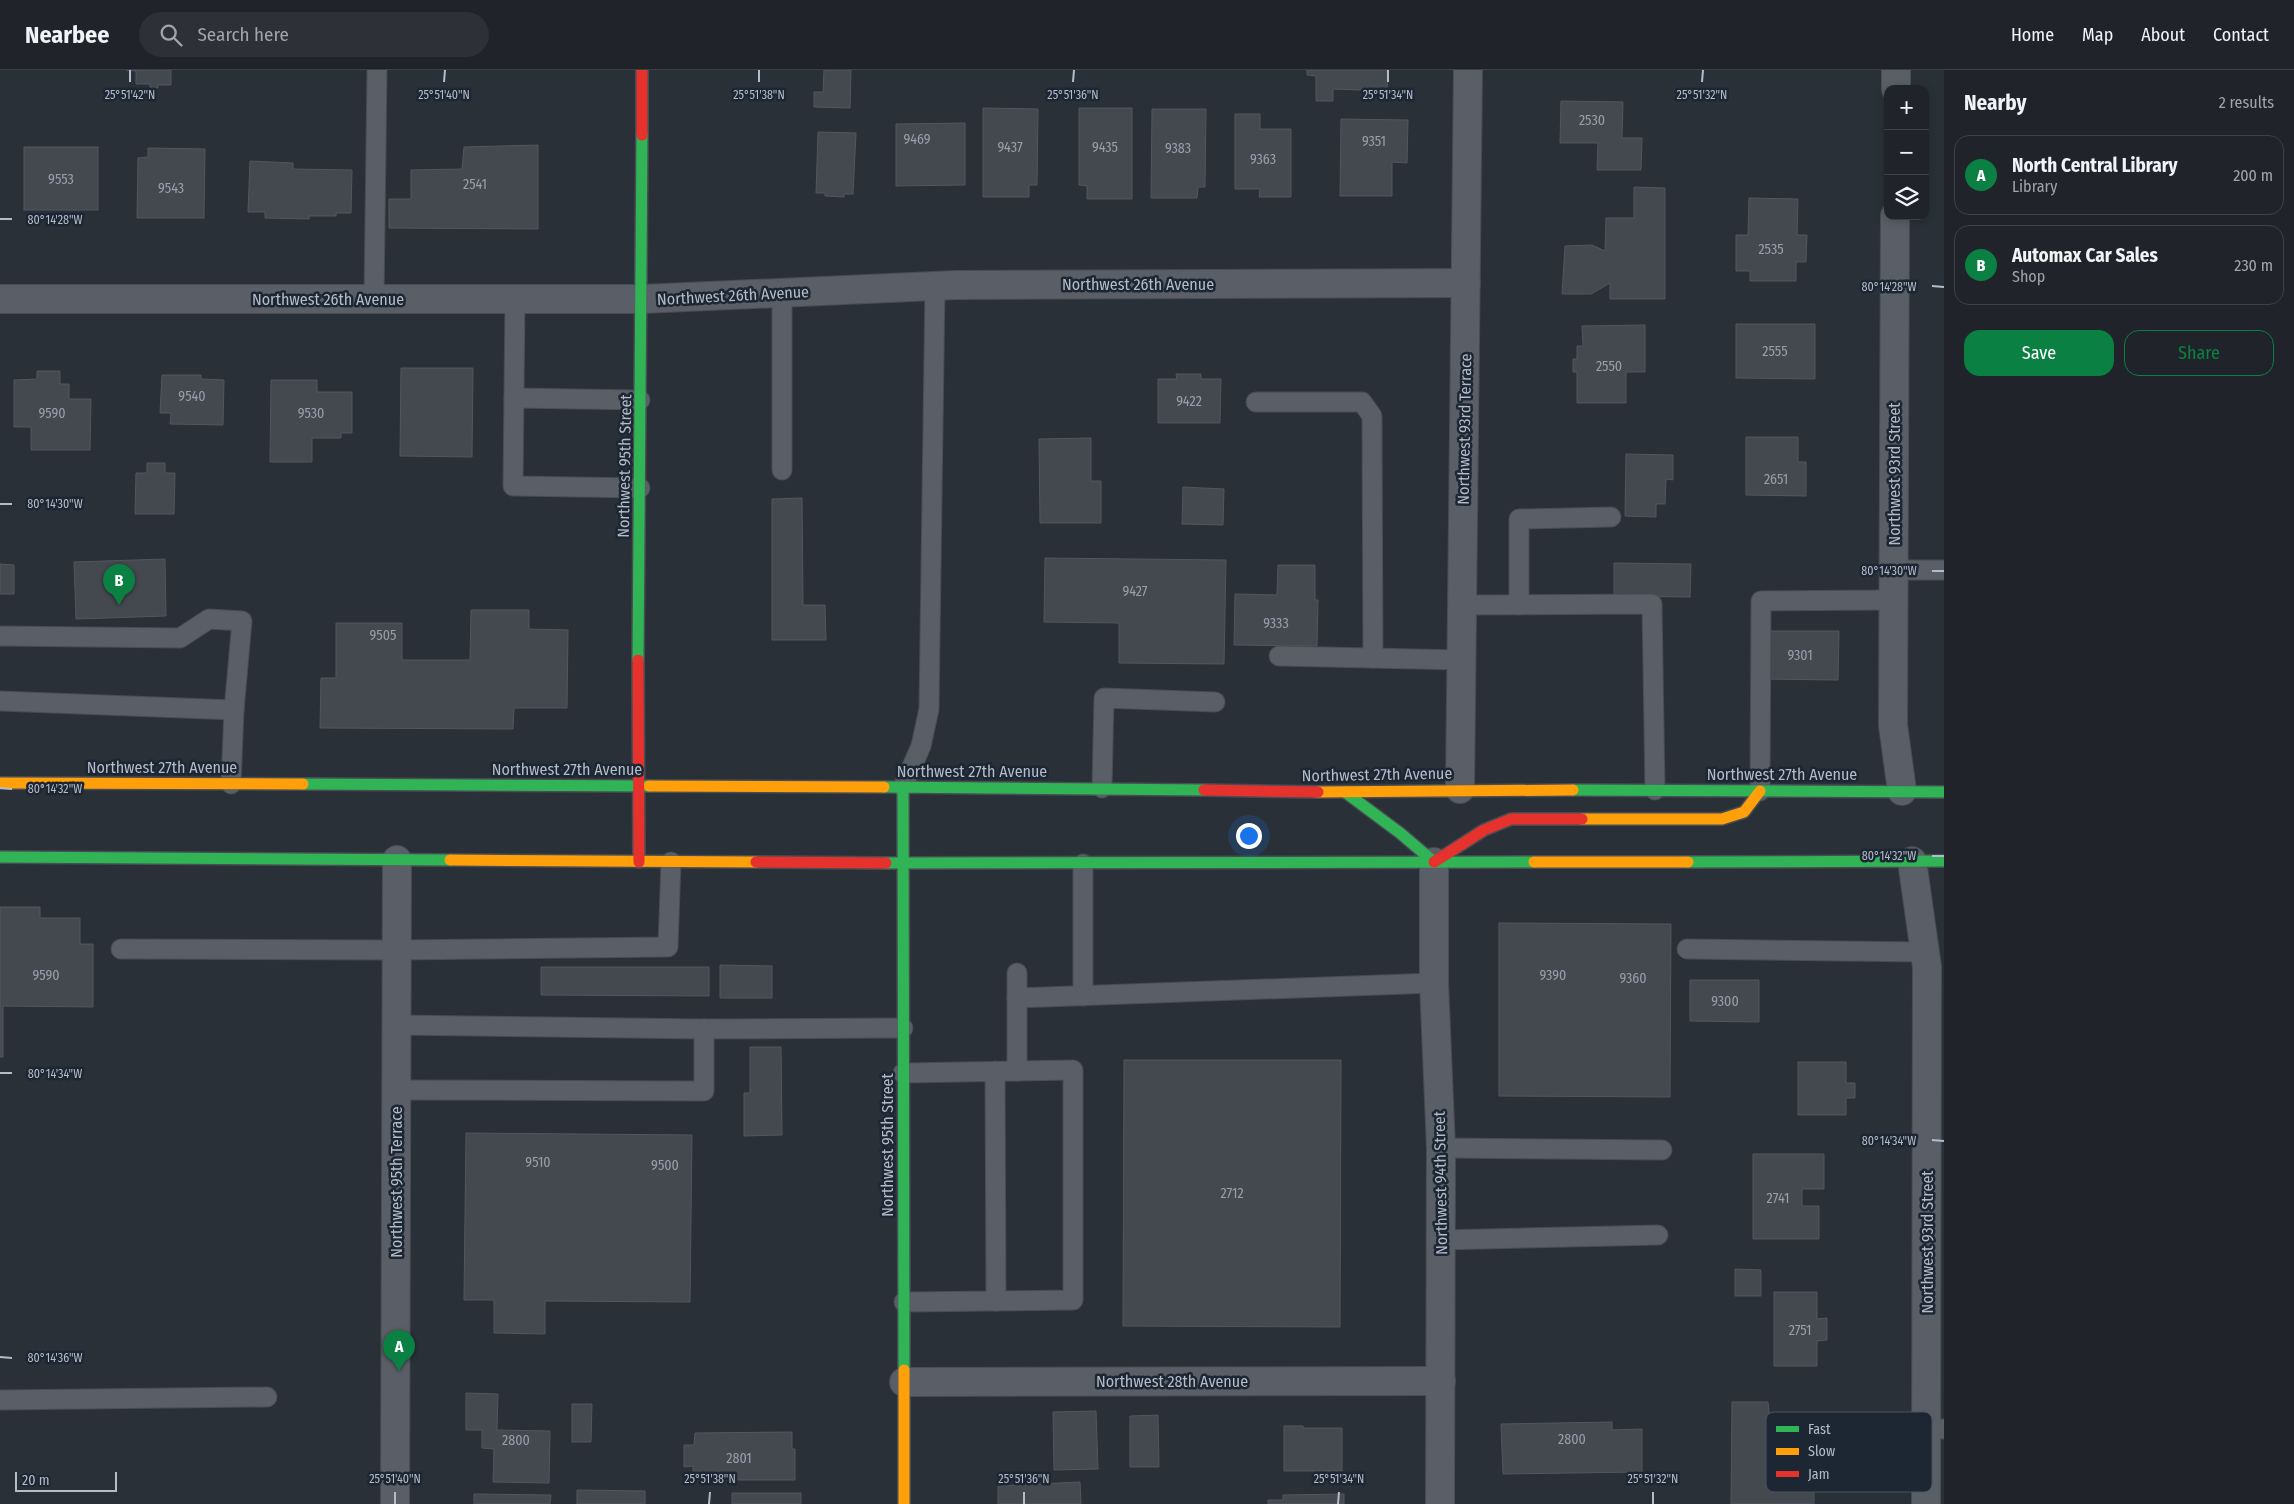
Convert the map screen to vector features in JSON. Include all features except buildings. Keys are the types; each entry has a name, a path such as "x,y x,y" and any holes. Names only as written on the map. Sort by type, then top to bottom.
{"main road":[{"name":"Northwest 95th Street","path":"639,862 637,786 642,299 642,70"},
{"name":"Northwest 27th Avenue","path":"0,783 1102,788 1345,792 1460,789 1944,792"},
{"name":"Northwest 95th Street","path":"903,787 904,1504"},
{"path":"1434,862 1484,830 1511,819 1722,819 1744,812 1760,790"},
{"path":"1345,792 1400,833 1434,862"},
{"path":"1912,861 1944,848"},
{"path":"0,857 903,864 1944,861"}],"street":[{"name":"Northwest 93rd Terrace","path":"1460,789 1468,70"},
{"path":"1896,70 1896,85"},
{"name":"Northwest 93rd Street","path":"1895,220 1893,724 1902,791"},
{"name":"Northwest 26th Avenue","path":"0,299 642,299 935,285 1466,283"},
{"name":"Northwest 95th Terrace","path":"395,1504 397,860"},
{"name":"Northwest 93rd Street","path":"1912,861 1927,967 1935,1161 1935,1429 1932,1454"},
{"name":"Northwest 94th Street","path":"1434,862 1434,982 1442,1148 1440,1504"},
{"name":"Northwest 28th Avenue","path":"904,1382 1441,1381"}],"lane":[{"path":"374,299 377,70"},
{"path":"903,787 921,746 928,709 935,285"},
{"path":"782,293 782,470"},
{"path":"515,299 513,486 640,488"},
{"path":"514,398 640,400"},
{"path":"1256,402 1362,402 1372,416 1373,658"},
{"path":"1519,605 1520,519 1611,517"},
{"path":"1894,570 1944,570"},
{"path":"1760,790 1761,601 1894,600"},
{"path":"1462,605 1652,604 1655,790"},
{"path":"0,636 180,638 209,619 242,621 234,710 231,784"},
{"path":"1278,656 1461,660"},
{"path":"1102,788 1104,698 1215,702"},
{"path":"0,701 234,710"},
{"path":"121,949 397,950 668,947 671,862"},
{"path":"1083,864 1083,996"},
{"path":"1687,949 1924,952"},
{"path":"1017,973 1017,1071"},
{"path":"1018,998 1434,982"},
{"path":"397,1025 704,1029 903,1028"},
{"path":"397,1090 704,1091 704,1029"},
{"path":"903,1073 1073,1070 1073,1300 904,1302"},
{"path":"995,1071 996,1301"},
{"path":"1442,1148 1662,1150"},
{"path":"1441,1240 1658,1235"},
{"path":"0,1400 267,1397"}],"traffic: fast":[{"path":"638,660 642,135"},
{"path":"303,784 649,786"},
{"path":"884,787 1204,790"},
{"path":"903,787 904,1370"},
{"path":"1573,790 1944,792"},
{"path":"1345,792 1400,833 1434,862"},
{"path":"0,857 450,860"},
{"path":"1688,862 1944,861"},
{"path":"886,863 1534,862"}],"traffic: slow":[{"path":"0,783 303,784"},
{"path":"649,786 884,787"},
{"path":"1318,792 1573,790"},
{"path":"1582,819 1722,819 1744,812 1760,791"},
{"path":"450,860 756,862"},
{"path":"1534,862 1688,862"},
{"path":"904,1370 904,1504"}],"traffic: jam":[{"path":"642,70 642,135"},
{"path":"638,660 639,862"},
{"path":"1204,790 1318,792"},
{"path":"1434,862 1484,830 1511,819 1582,819"},
{"path":"756,862 886,863"}],"place":[{"name":"Automax Car Sales","path":"119,605"},
{"name":"North Central Library","path":"399,1371"}]}
